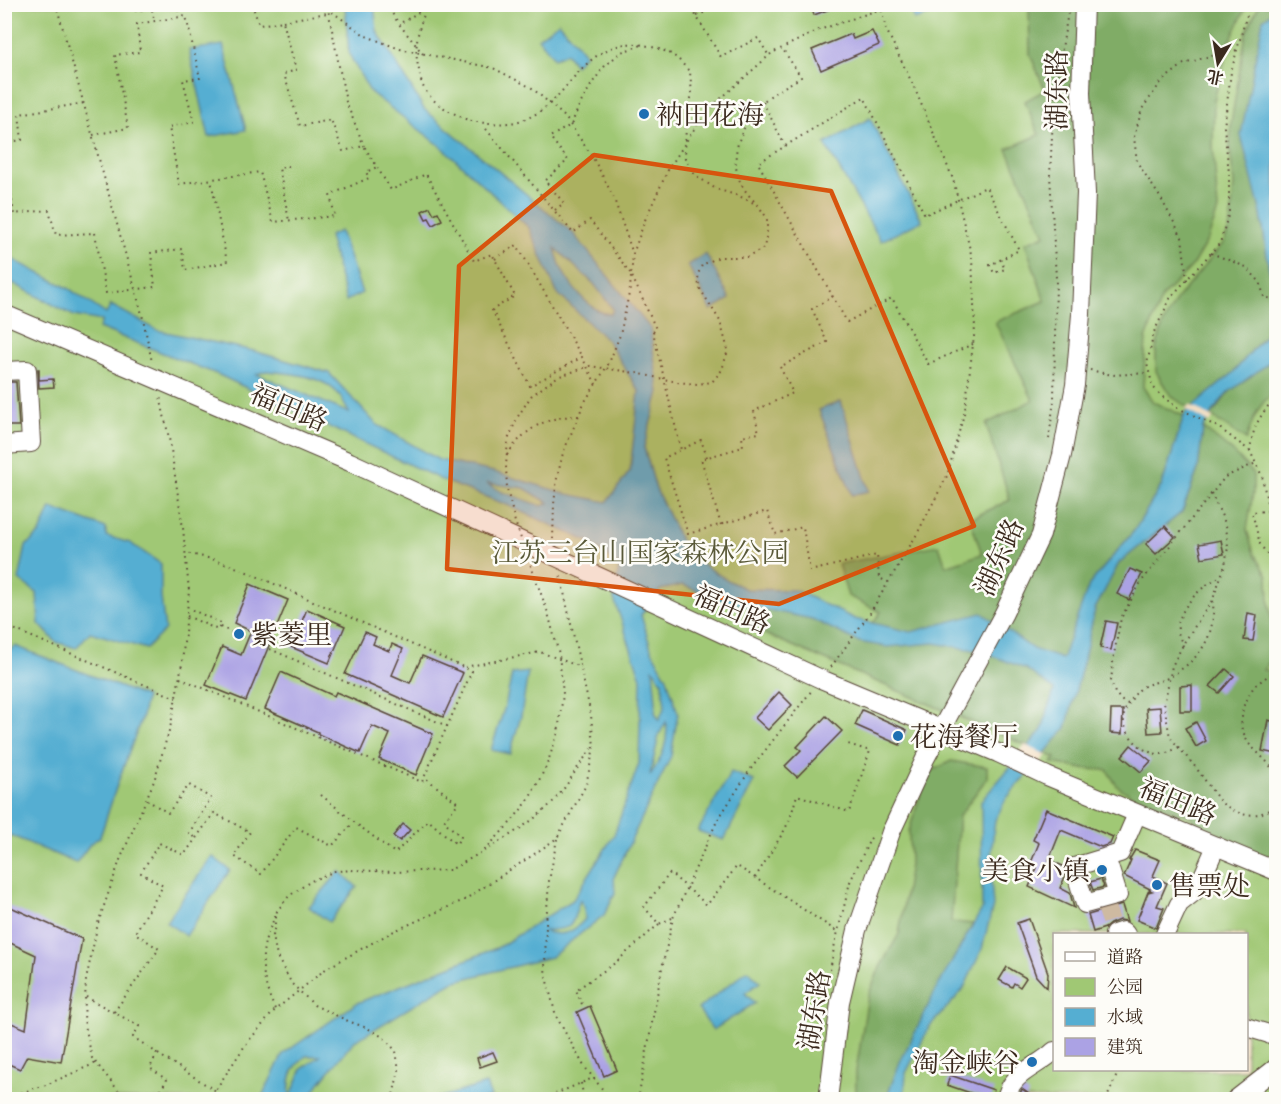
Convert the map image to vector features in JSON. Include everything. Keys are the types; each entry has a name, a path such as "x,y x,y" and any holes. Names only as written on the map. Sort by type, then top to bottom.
{"street":[{"name":"湖东路","path":"828,1100 840,1002 857,930 891,832 925,759 1004,613 1041,534 1062,455 1075,385 1081,314 1086,193 1081,93 1084,4"},
{"name":"福田路","path":"4,314 555,549 595,575 821,679 1276,872"},
{"path":"4,371 27,370 31,443 4,445"},
{"path":"1106,857 1118,895 1112,921 1085,904 1074,867 1106,857 1120,853 1137,814"},
{"path":"1166,933 1179,904 1194,894 1216,846"},
{"path":"1248,1028 1276,1038"},
{"path":"1006,1100 1011,1083 1020,1074 1045,1060 1053,1052"},
{"path":"1235,1100 1276,1068"}],"path":[{"path":"57,4 142,314 170,443 186,553 189,591 180,678 171,724 154,781 120,860 98,923 86,980 84,1020 92,1058 127,1100"},
{"path":"134,4 136,11 151,6 154,21"},
{"path":"177,4 179,17"},
{"path":"252,4 259,25 329,11 335,4"},
{"path":"323,4 329,11 366,36 400,49 493,68 532,88 565,117 592,156 613,196 633,254"},
{"path":"386,4 423,54"},
{"path":"399,24 431,4"},
{"path":"431,4 423,17 417,39 417,62 424,88 438,105 463,119 480,123 502,124 523,121 540,112 564,90 578,71 604,51 627,44 642,45 673,56 690,72 692,94 686,120 685,158 694,175 716,189 758,205"},
{"path":"689,4 721,57 758,38 769,56"},
{"path":"696,16 722,4"},
{"path":"638,1100 673,918 706,844 717,821 750,770 838,659 870,613 917,534 946,476 965,410 975,328 972,258 953,179 914,87 886,29 880,4"},
{"path":"1048,446 1054,400 1056,278 1050,175 1054,97 1070,4"},
{"path":"1251,4 1231,72 1224,127 1229,173 1229,212 1220,243 1171,297 1154,332 1147,364 1153,387 1163,397 1178,408 1218,427 1250,451 1262,476 1273,534 1276,539"},
{"path":"611,1100 584,1066 556,1016 544,969 549,881 557,838 586,785 594,747 591,715 555,549 554,504 563,453 584,403 609,363 620,335 630,289 633,254 645,220 668,170 696,126 717,102 769,56 819,30 881,9"},
{"path":"329,11 346,102 364,146 391,190 426,174 474,261 492,254 515,296 492,310 530,386 582,357"},
{"path":"93,135 128,128 115,55 140,52 136,24 186,16 200,78 183,80 194,122 169,127 179,184 260,172 273,222 289,221 335,216 330,195 369,178 366,172 376,167"},
{"path":"283,21 296,70 284,74 300,126 331,120 343,152 364,146"},
{"path":"555,210 564,203 545,181 568,160 550,137 571,125 579,106 604,67 621,52 642,45"},
{"path":"484,851 528,801 546,767 558,733 563,694 558,654 548,614 515,522 507,489 508,440 517,418 531,396 556,376 590,366 697,384 712,382 722,370 728,350 720,321 699,287 698,274 702,265 719,257 748,257 764,248 767,218 742,187 734,165 742,130 763,102 801,77 782,48"},
{"path":"1187,280 1182,237 1137,162 1134,137 1142,109 1162,81 1185,64 1237,50"},
{"path":"974,344 928,364 892,298 847,322 758,163 864,97 925,215 986,187 1019,250 1000,259 990,265 994,273 1005,269 1000,259"},
{"path":"763,102 785,146"},
{"path":"85,103 19,114 22,140 4,145 14,214 49,210 56,235 95,233 106,293 155,287 151,253 182,249 185,270 227,262 211,179"},
{"path":"486,129 573,233 590,220 631,274 656,329 653,332 681,450"},
{"path":"289,166 279,168 289,221"},
{"path":"495,259 517,245 596,384"},
{"path":"1211,253 1246,267 1260,282 1264,297 1276,300"},
{"path":"721,525 701,459 743,447 742,436 759,433 754,411 793,393 780,367 827,342 812,309 833,296"},
{"path":"1076,368 1112,375 1149,373"},
{"path":"1250,451 1252,435 1259,417 1276,396"},
{"path":"507,455 514,444 526,433 544,422 563,416 579,416"},
{"path":"707,458 701,440 664,458 688,534 767,511 775,534 803,527 810,571 877,555 879,578 888,582"},
{"path":"1128,705 1114,693 1111,681 1121,618 1141,582 1211,493 1225,477 1256,462"},
{"path":"1211,493 1226,525 1228,547 1222,576 1213,599 1172,666 1164,705 1170,737 1221,803 1246,815 1260,814 1276,807"},
{"path":"1268,511 1252,512 1260,544 1276,567"},
{"path":"180,678 422,782 472,671 238,568 186,553"},
{"path":"1183,646 1178,629 1182,614 1202,588 1222,576"},
{"path":"1179,747 1163,754 1149,752 1138,745 1129,734 1124,722 1124,713 1136,692 1148,683 1169,678 1203,650 1215,616 1213,599"},
{"path":"188,608 221,623 220,627"},
{"path":"187,616 218,630 220,627 245,638"},
{"path":"4,625 176,698"},
{"path":"270,649 447,726"},
{"path":"465,667 540,652 581,667"},
{"path":"1276,670 1254,686 1243,707 1241,727 1248,743 1276,774"},
{"path":"755,878 790,819 797,795 849,812 870,751 848,744"},
{"path":"275,1010 266,989 262,962 266,938 278,911 289,896 311,881 335,871 450,870 530,822 559,795 580,762 594,747"},
{"path":"321,795 395,853 428,820 456,844 461,837 444,821 458,803 424,777"},
{"path":"146,800 168,813 189,785 211,798 189,833 196,837"},
{"path":"114,1012 159,949 135,933 163,886 141,873 159,843 184,855 214,813 250,832 234,856 261,874 296,827 332,846 354,822"},
{"path":"212,1100 246,1044 275,1010 327,969 392,932 464,900 557,838"},
{"path":"659,924 644,907 670,873 707,905 737,866 838,932"},
{"path":"278,911 273,936 275,947 277,957 292,984 314,1005 368,1028 383,1037 396,1051 399,1070 392,1100"},
{"path":"582,1004 576,990 615,963 659,924 673,918"},
{"path":"85,997 139,1026 133,1037 216,1091"},
{"path":"154,1100 167,1080 150,1068 158,1053"},
{"path":"4,1098 46,1085 96,1063"},
{"path":"1106,1100 1119,1071"},
{"path":"545,1100 593,1078"},
{"path":"580,1083 584,1100"},
{"path":"457,1100 464,1096 476,1096 483,1100"}],"highlighted area":[{"path":"594,155 831,191 974,526 779,604 447,569 459,266"}],"green space":[{"name":"江苏三台山国家森林公园","path":"4,5 1276,5 1276,1099 5,1099"},
{"path":"1029,5 1247,5 1229,44 1214,100 1213,146 1218,210 1208,239 1192,266 1162,297 1146,339 1143,387 1153,402 1184,416 1162,485 1134,531 1089,585 1042,730 1030,747 760,632 767,609 812,619 859,641 881,612 848,596 838,564 939,545 946,566 982,554 970,519 1010,500 986,424 1033,400 995,322 1045,301 1025,243 1045,235 1007,149 1039,135 1025,101 1045,90 1030,54"},
{"path":"1259,5 1276,5 1276,10 1263,19 1261,214 1269,269 1276,289 1275,323 1232,374 1190,409 1171,396 1162,382 1156,371 1156,348 1163,324 1177,299 1224,242 1229,229 1234,184 1230,149 1231,123 1246,33"},
{"path":"1276,354 1276,390 1257,412 1246,440 1211,416 1229,392 1266,365"},
{"path":"1203,428 1233,452 1253,473 1253,493 1247,530 1254,553 1268,576 1272,623 1276,626 1276,655 1263,670 1276,672 1276,862 1202,829 1190,816 1138,800 1117,786 1107,770 1083,769 1052,763 1056,758 1042,752 1066,728 1095,609 1119,563 1182,512 1198,469"},
{"path":"951,761 987,767 987,778 959,816 951,922 973,924 915,1032 886,1099 856,1100 856,1071 868,996 880,967 899,934 910,864 909,831 927,773"}],"water":[{"path":"911,4 957,5 957,7 914,20"},
{"path":"345,5 374,5 377,31 424,109 573,233 650,328 659,392 644,447 656,489 687,554 727,580 746,589 795,590 855,619 911,632 982,613 1033,649 1062,659 1089,585 1134,531 1162,485 1185,413 1232,374 1275,324 1276,316 1276,354 1266,365 1229,392 1203,428 1198,469 1182,512 1119,563 1095,609 1066,728 1006,799 995,820 990,865 993,906 982,949 963,990 930,1026 906,1073 904,1099 886,1099 900,1062 938,986 982,909 981,801 1042,730 1054,690 1026,669 980,651 934,643 887,647 859,642 812,619 720,600 683,585 660,590 641,615 651,649 667,678 678,713 671,756 614,877 615,893 604,915 551,957 452,982 353,1042 307,1099 261,1099 283,1054 357,1003 499,947 573,900 614,835 639,763 641,678 614,599 619,566 589,542 507,505 444,481 219,375 99,328 102,321 74,316 5,279 4,253 68,288 106,314 111,305 157,330 254,351 329,373 376,424 439,460 494,472 567,494 607,502 630,471 639,391 608,341 557,293 529,228 442,147 370,92 349,54","holes":["555,248 594,284 613,309 611,314 591,306 569,281","266,371 316,379 340,396 349,413 257,374","486,483 524,488 549,503 542,506 502,492","653,669 662,681 665,706 659,720 655,712 656,702","666,722 664,750 650,775 659,735","580,900 584,907 585,919 581,924 572,931 562,934 544,931 562,929 572,922","306,1056 320,1056 302,1069 290,1098 290,1080 297,1065"]},
{"path":"1276,10 1276,289 1269,269 1261,214 1241,135 1263,19"},
{"path":"559,22 585,54 575,65 566,53 554,58 538,38"},
{"path":"223,45 246,130 209,137 189,50"},
{"path":"870,118 922,221 881,241 825,144"},
{"path":"340,231 362,293 346,301 329,236"},
{"path":"706,254 730,299 711,310 688,265"},
{"path":"841,401 869,491 852,495 819,410"},
{"path":"51,508 106,528 106,536 130,543 161,564 161,597 165,630 146,649 90,632 76,648 56,642 39,624 37,593 19,580 26,546 40,533"},
{"path":"15,646 146,697 142,717 100,837 90,844 76,863 5,833 5,654"},
{"path":"528,672 521,716 510,754 491,750 512,674"},
{"path":"731,772 754,781 724,840 698,831"},
{"path":"212,856 230,870 186,936 166,922"},
{"path":"340,871 357,887 329,922 309,907"},
{"path":"748,970 760,982 745,993 755,1003 713,1030 698,1009"},
{"path":"486,1084 491,1097 485,1099 435,1099"}],"pier":[{"path":"1190,405 1213,418 1210,423 1185,409"},
{"path":"1025,745 1047,755 1030,775 1008,765"}],"building":[{"path":"810,4 840,4 841,5 814,15"},
{"path":"872,31 879,45 821,70 812,50 851,34 853,39"},
{"path":"430,207 434,214 438,212 442,220 433,225 422,211"},
{"path":"38,369 39,380 53,379 54,387 39,388"},
{"path":"4,382 16,382 19,426 4,426"},
{"path":"1165,526 1175,537 1156,554 1146,544"},
{"path":"1221,540 1224,554 1202,558 1199,544"},
{"path":"1130,569 1142,574 1129,600 1117,594"},
{"path":"250,584 288,600 246,701 206,685 222,647 241,655 251,631 234,623"},
{"path":"307,609 345,626 329,663 291,647"},
{"path":"1248,613 1257,615 1253,641 1244,640"},
{"path":"1106,621 1117,623 1111,650 1100,648"},
{"path":"365,632 376,637 373,644 389,651 392,644 403,649 392,675 410,683 422,656 463,673 443,717 345,674"},
{"path":"1226,669 1234,676 1219,693 1210,686"},
{"path":"281,672 334,696 336,692 433,734 416,775 379,759 390,734 372,726 360,753 265,709"},
{"path":"1192,685 1192,711 1180,711 1180,686"},
{"path":"779,692 792,705 768,730 755,718"},
{"path":"1160,707 1162,732 1148,733 1146,708"},
{"path":"862,710 907,730 900,745 855,725"},
{"path":"1111,710 1123,710 1122,734 1110,733"},
{"path":"826,716 842,731 797,777 785,766 801,750 797,747"},
{"path":"1268,720 1276,722 1276,754 1262,751"},
{"path":"1196,722 1206,741 1196,747 1185,728"},
{"path":"1131,745 1151,761 1141,772 1122,756"},
{"path":"1046,809 1113,837 1110,844 1101,847 1061,830 1049,860 1063,866 1065,877 1060,888 1070,893 1074,908 1029,887 1037,868 1030,865 1039,843 1033,840"},
{"path":"403,824 410,830 400,841 393,836"},
{"path":"1135,850 1160,860 1153,876 1167,883 1157,906 1164,908 1156,928 1137,920 1148,892 1152,891 1124,876"},
{"path":"1101,879 1104,887 1093,890 1090,882"},
{"path":"4,904 82,939 61,1062 27,1056 20,1069 4,1062 4,1020 26,1029 36,955 4,940"},
{"path":"1122,905 1127,921 1119,920 1093,932 1088,915"},
{"path":"1029,919 1048,973 1047,988 1036,976 1017,923"},
{"path":"1007,967 1026,978 1020,987 1014,983 1012,987 999,980"},
{"path":"590,1006 617,1070 604,1076 577,1012"},
{"path":"493,1052 497,1061 480,1067 477,1058"},
{"path":"950,1075 994,1090 991,1100 947,1085"},
{"path":"1022,1089 1029,1094 1025,1100 1018,1099"}],"tunnel":[{"path":"1105,904 1111,921"}],"place":[{"name":"衲田花海","path":"644,114"},
{"name":"紫菱里","path":"239,634"},
{"name":"花海餐厅","path":"898,736"},
{"name":"美食小镇","path":"1102,870"},
{"name":"售票处","path":"1157,885"},
{"name":"淘金峡谷","path":"1032,1062"}]}
